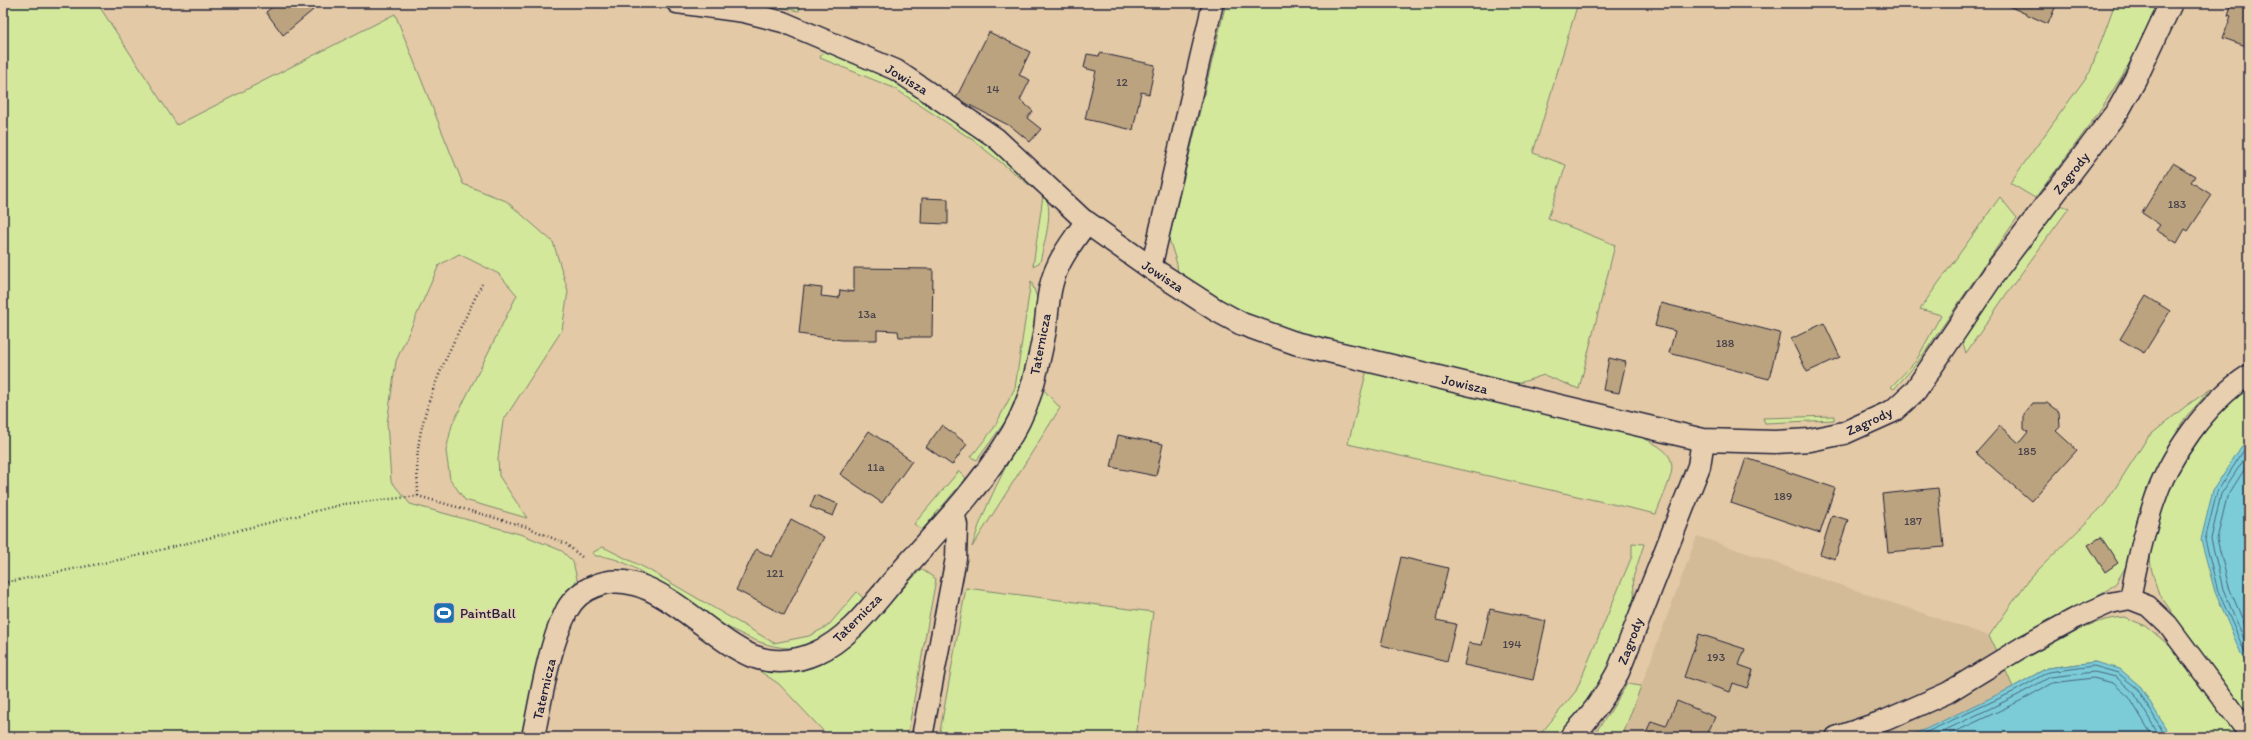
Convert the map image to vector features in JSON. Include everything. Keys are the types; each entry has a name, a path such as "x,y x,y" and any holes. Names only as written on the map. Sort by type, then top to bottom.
{"street":[{"name":"Zagrody","path":"1571,737 1587,721 1602,701 1618,672 1699,466 1703,440 1775,442 1810,440 1844,433 1894,411 1915,391 1998,268 2119,109 2135,80 2171,3"},
{"name":"Jowisza","path":"1086,222 1151,268 1242,324 1295,343 1703,440"},
{"name":"Taternicza","path":"532,737 554,647 568,609 576,599 588,589 599,584 613,580 644,588 664,598 750,655 764,660 783,661 800,659 818,653 856,623 954,512 1004,447 1019,422 1036,370 1050,290 1058,266 1086,222"}],"lane":[{"name":"Jowisza","path":"677,3 744,12 783,22 896,70 996,138 1086,222"},
{"path":"1151,268 1213,3"},
{"path":"2130,599 2141,545 2153,503 2169,470 2193,430 2212,405 2231,386 2249,375"},
{"path":"922,737 956,558 957,525 954,512"},
{"path":"1836,737 1886,720 1947,693 2024,646 2076,618 2110,603 2130,599 2148,606 2168,625 2249,734"}],"path":[{"path":"418,496 417,450 424,417 452,345 482,284"},
{"path":"3,584 128,558 344,504 418,496 527,527 566,544 582,557 599,584"}],"shaded area":[{"path":"1697,536 1989,636 2013,687 1926,729 1905,737 1622,737"}],"green space":[{"path":"3,3 97,3 177,125 395,14 463,184 506,201 553,242 568,291 562,330 503,421 498,458 499,476 527,518 465,500 450,479 446,451 452,425 517,295 499,274 459,254 439,265 396,361 387,423 391,481 410,504 523,535 562,551 573,562 577,579 563,602 524,737 3,737"},
{"path":"759,3 802,3 799,11"},
{"path":"1226,3 1578,3 1533,153 1566,165 1548,218 1615,245 1579,389 1544,375 1519,383 1488,380 1294,333 1227,306 1178,275 1177,264 1169,239"},
{"path":"2115,3 2158,3 2147,30 2134,55 2104,105 2035,198 2010,183 2090,72"},
{"path":"825,47 896,82 975,134 1043,189 1047,197 1049,215 1040,262 1033,266 1043,196 973,140 894,88 820,58"},
{"path":"2000,197 2017,218 1918,362 1894,389 1891,387 1916,361 1941,315 1920,309"},
{"path":"2057,204 2069,208 2007,293 1966,353 1962,340 2005,274"},
{"path":"1031,281 1039,303 1031,346 1019,390 1007,419 977,460 971,457 994,428 1015,388"},
{"path":"1367,370 1630,432 1648,440 1668,455 1672,463 1668,483 1656,514 1348,444"},
{"path":"2249,387 2249,441 2241,447 2242,656 2249,668 2249,720 2159,594 2152,571 2150,553 2156,525 2164,502 2186,458 2216,419"},
{"path":"1043,389 1060,408 972,547 987,506 1035,409"},
{"path":"2211,389 2185,418 2167,450 2128,563 2116,583 2105,592 1997,653 1989,636 2030,578 2105,504 2148,437 2186,406"},
{"path":"1834,416 1834,420 1765,423 1763,418"},
{"path":"959,471 966,478 922,530 914,524"},
{"path":"1632,543 1644,544 1633,578 1635,606 1616,653 1580,714 1557,737 1538,737 1576,691 1632,556"},
{"path":"603,547 647,569 774,643 809,636 828,626 857,592 863,598 843,621 818,640 799,647 782,648 744,636 704,613 634,568 612,558 596,556 592,553"},
{"path":"921,569 936,579 907,737 829,737 779,684 740,658 776,671 865,630"},
{"path":"966,588 1153,612 1136,737 939,737"},
{"path":"2124,617 2146,626 2171,647 2238,737 2171,737 2095,662 2047,668 2013,687 2005,669 2048,644 2077,630 2093,624"},
{"path":"1627,684 1641,686 1622,737 1592,737 1610,712"}],"water":[{"path":"2249,441 2249,668 2242,656 2215,592 2201,540 2213,490 2241,447"},
{"path":"2095,662 2120,669 2141,687 2171,737 1905,737 1926,729 2013,687 2047,668"}],"building":[{"path":"277,3 307,3 313,10 283,35 266,12"},
{"path":"2002,3 2057,3 2048,24"},
{"path":"2232,3 2249,3 2249,47 2223,38 2231,16 2228,15"},
{"path":"989,32 1030,52 1019,75 1030,80 1020,100 1033,111 1027,118 1041,129 1030,142 1012,127 956,98"},
{"path":"1100,53 1155,65 1149,94 1141,92 1133,130 1085,119 1096,71 1084,68 1087,54 1099,56"},
{"path":"2173,163 2195,176 2191,182 2212,195 2188,231 2185,229 2177,243 2156,230 2160,225 2142,213"},
{"path":"922,198 948,199 948,224 921,223"},
{"path":"854,268 933,269 932,337 899,337 898,331 877,330 877,340 842,340 799,334 804,286 822,288 821,296 839,298 840,290 854,292"},
{"path":"2146,296 2170,311 2144,353 2120,339"},
{"path":"1661,303 1780,333 1769,379 1669,353 1675,331 1655,326"},
{"path":"1824,323 1840,357 1807,372 1791,339"},
{"path":"1609,358 1626,362 1619,393 1603,390"},
{"path":"2033,403 2047,403 2059,412 2060,427 2056,431 2077,450 2031,501 1976,453 2000,426 2019,443 2028,432 2024,429 2024,414"},
{"path":"942,425 967,444 952,465 926,447"},
{"path":"869,431 912,461 882,503 840,474"},
{"path":"1118,435 1163,444 1156,476 1111,467"},
{"path":"1746,458 1835,488 1820,533 1731,503"},
{"path":"1938,488 1944,547 1888,552 1882,494"},
{"path":"815,495 838,504 833,516 810,507"},
{"path":"1832,515 1848,520 1835,559 1820,554"},
{"path":"791,519 824,537 784,615 736,590 756,549 772,557"},
{"path":"2101,537 2118,563 2105,572 2088,545"},
{"path":"1401,557 1448,568 1436,620 1456,624 1447,661 1381,645"},
{"path":"1490,609 1546,621 1533,680 1464,665 1469,643 1482,645"},
{"path":"1699,634 1745,649 1739,665 1753,670 1747,688 1733,683 1730,692 1684,677"},
{"path":"1677,701 1715,717 1706,737 1645,737 1651,721 1666,726"}],"place":[{"name":"PaintBall","path":"444,613"}]}
